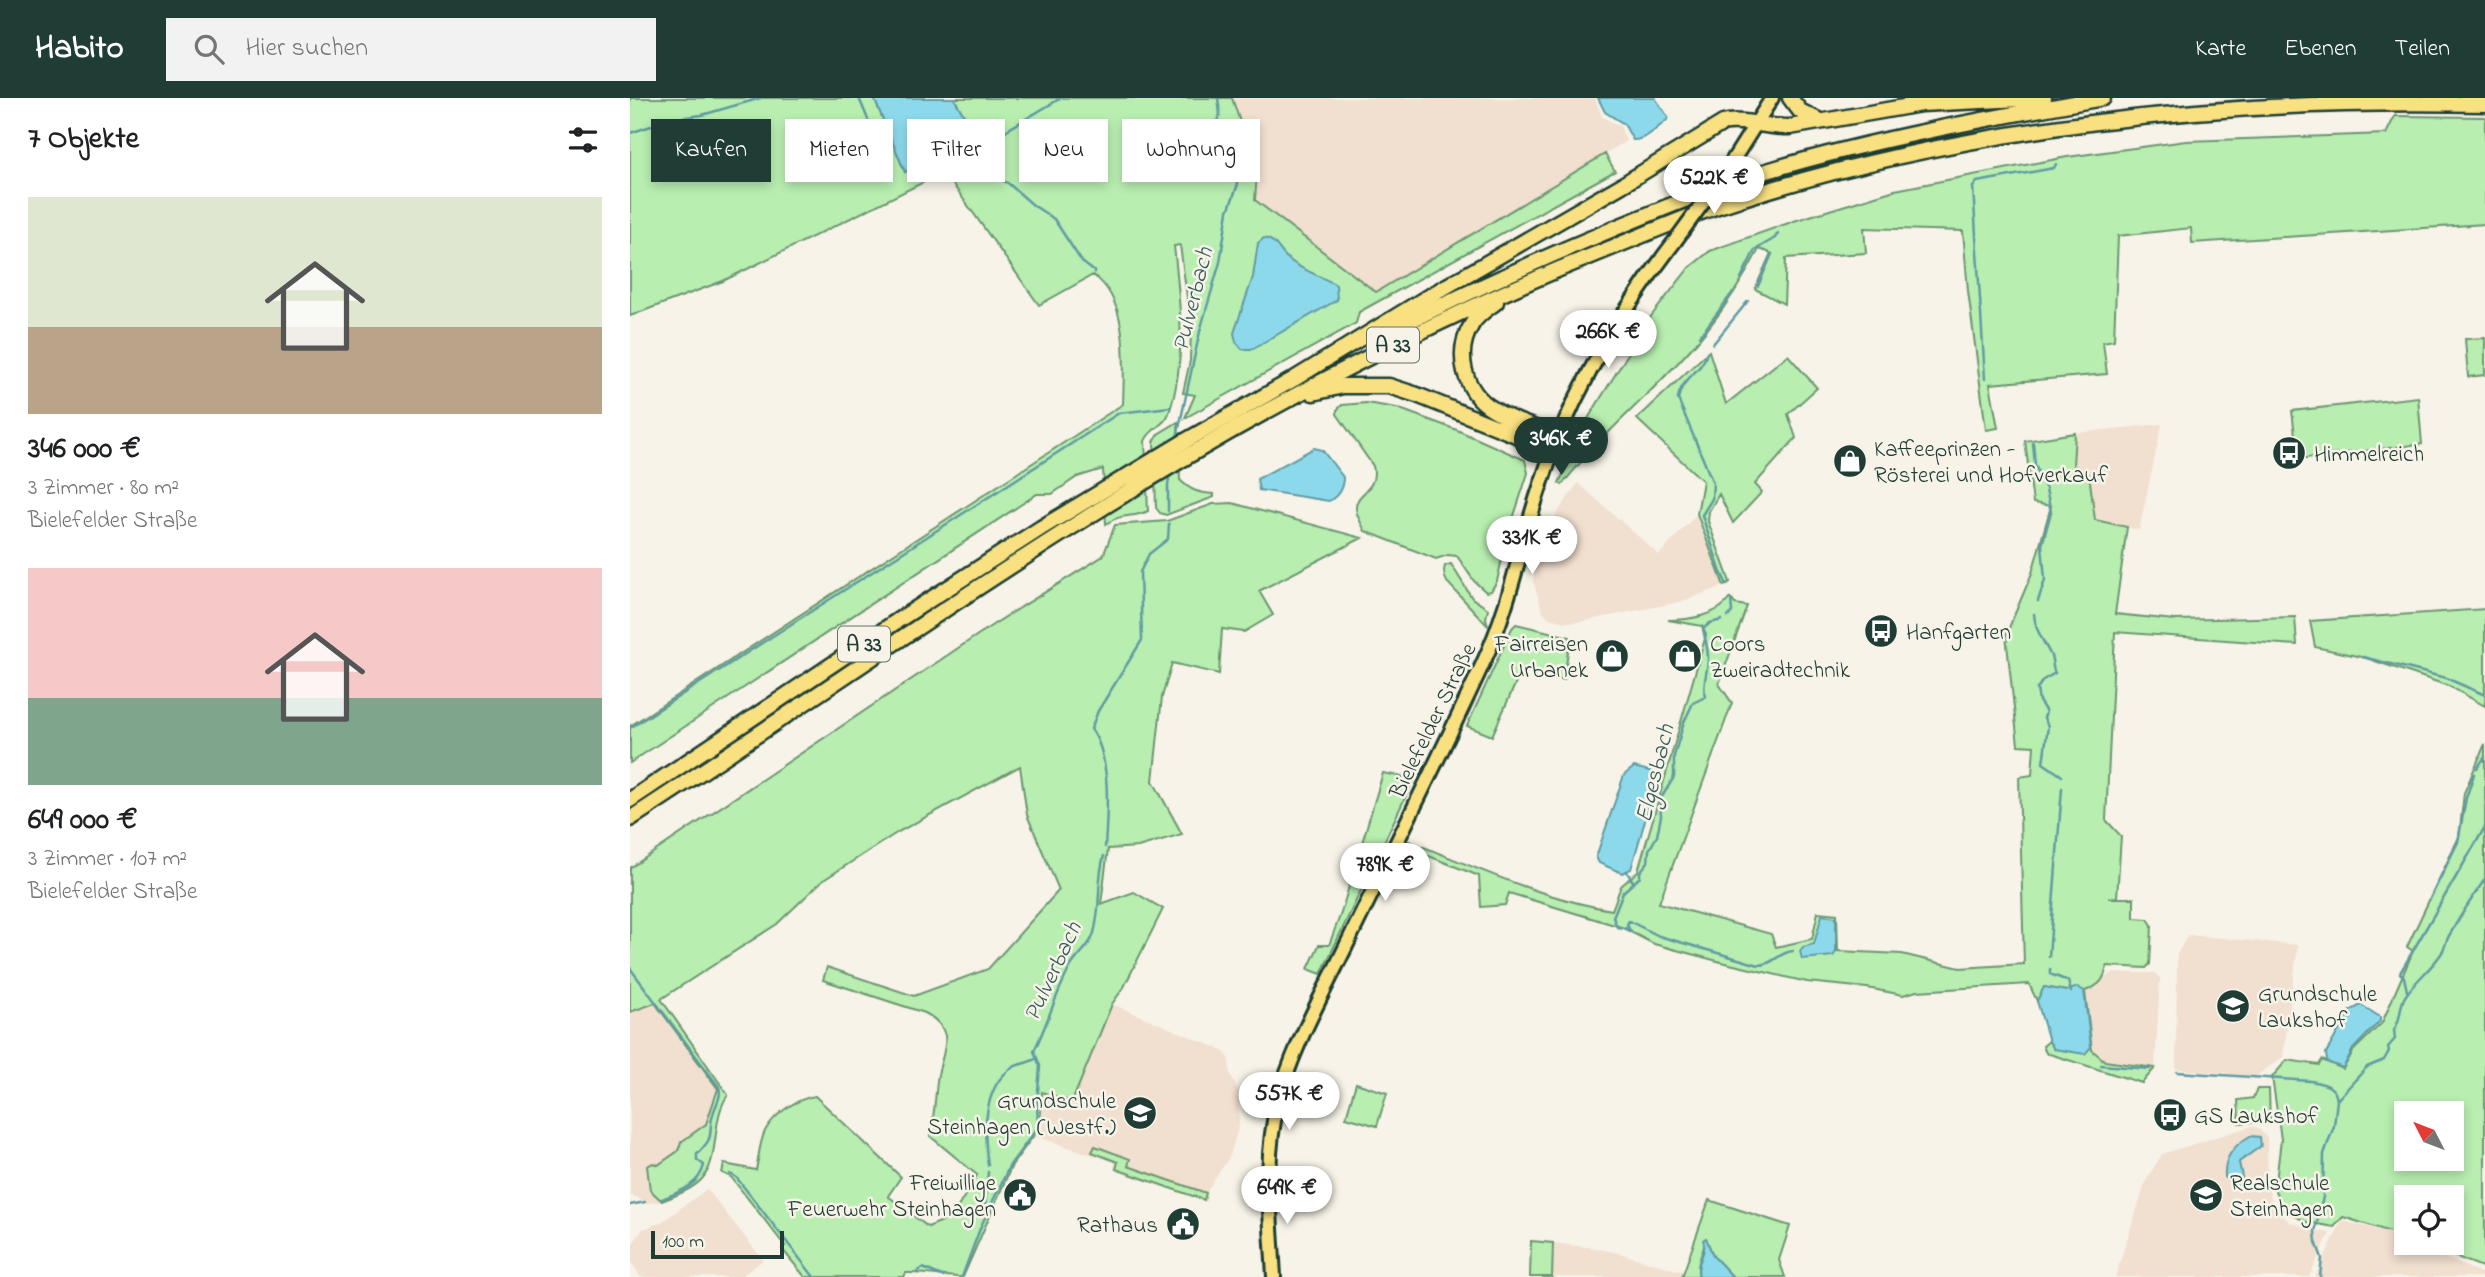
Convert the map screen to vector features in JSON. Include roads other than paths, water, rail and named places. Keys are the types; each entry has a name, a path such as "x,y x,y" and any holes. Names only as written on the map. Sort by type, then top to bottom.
{"highway":[{"path":"1790,98 1800,111 1820,121"},
{"path":"1294,379 1426,298 1622,185 1710,130 1730,121 1774,128 1921,104 2044,98"},
{"name":"A 33","path":"630,800 922,605 1187,440 1294,379 1505,275 1723,186 1835,152 2103,98"},
{"name":"A 33","path":"630,818 874,655 1101,509 1266,412 1390,346 1523,283 1715,207 1856,166 2017,131 2128,113 2238,103 2406,99 2485,104"},
{"path":"1523,283 1485,310 1473,323 1463,349 1465,371 1474,392 1492,409 1559,436"},
{"path":"1266,412 1324,390 1364,384 1389,386 1553,450"}],"main road":[{"name":"Bielefelder Straße","path":"1274,1277 1268,1190 1273,1129 1284,1083 1320,999 1455,725 1499,629 1538,493 1576,394 1606,339 1636,293 1726,171 1772,98"}],"water":[{"path":"874,98 954,98 966,119 907,119 905,172 893,143 893,119 883,119"},
{"path":"1598,98 1655,98 1668,117 1651,133 1633,140 1624,124 1605,112"},
{"path":"1264,238 1274,243 1297,265 1336,285 1337,300 1252,349 1242,349 1236,342 1234,333 1253,277 1258,243"},
{"path":"1314,448 1322,450 1343,477 1339,491 1332,499 1329,501 1259,490 1257,479"},
{"path":"1634,767 1653,772 1657,779 1631,869 1622,873 1599,863 1596,857 1624,775"},
{"path":"1822,915 1836,917 1836,952 1833,956 1802,959 1800,951 1803,947 1814,944"},
{"path":"2044,987 2066,991 2078,987 2084,991 2091,1047 2085,1054 2054,1049 2049,1041 2037,1001"},
{"path":"2361,1005 2380,1017 2380,1021 2353,1049 2343,1068 2327,1062 2326,1053 2350,1011"},
{"path":"2250,1136 2260,1137 2261,1146 2239,1162 2243,1182 2238,1189 2225,1177 2226,1164 2234,1148"},
{"path":"1706,1238 1713,1256 1733,1277 1699,1277 1703,1240"}],"waterway":[{"path":"630,133 672,119 702,115 761,98"},
{"path":"859,98 868,119"},
{"path":"1061,98 987,142 981,150 991,174 1009,184 1054,219 1082,262 1095,272"},
{"name":"Pulverbach","path":"1176,442 1200,331 1220,262 1228,211 1238,184 1215,130 1220,114 1218,98"},
{"path":"1985,379 1973,187 1977,182 2054,168 2056,164"},
{"path":"1741,278 1755,250 1775,238 1778,233"},
{"path":"1758,286 1772,254"},
{"path":"1700,336 1733,292"},
{"path":"1713,344 1748,301"},
{"name":"Elgesbach","path":"1707,353 1683,386 1678,399 1713,483 1712,499 1702,515 1727,585"},
{"path":"630,728 1119,413 1170,407"},
{"path":"2033,443 2035,465 2046,489 2051,512 2042,545 2045,580 2038,601"},
{"name":"Pulverbach","path":"1168,511 1170,472"},
{"name":"Pulverbach","path":"1105,847 1107,786 1102,755 1091,729 1098,711 1142,640 1140,572 1149,554 1168,539 1169,524"},
{"name":"Elgesbach","path":"1728,617 1732,612 1731,599"},
{"path":"2034,614 2055,673 2043,680 2037,689 2048,726 2043,763 2062,776"},
{"name":"Elgesbach","path":"1632,932 1617,927 1613,917 1623,892 1640,877 1640,872 1648,862 1649,850 1657,836 1661,816 1660,800 1674,777 1674,756 1684,722 1693,703 1705,697 1708,658 1703,629 1710,623 1722,620"},
{"path":"2363,657 2446,678 2485,695"},
{"path":"2477,768 2485,757"},
{"path":"2430,899 2458,842 2466,798 2474,774"},
{"path":"2049,957 2062,788"},
{"path":"2407,991 2404,977 2400,973 2485,827"},
{"name":"Pulverbach","path":"962,1277 981,1226 1010,1165 1038,1127 1040,1066 1034,1051 1066,976 1093,936 1104,856"},
{"path":"1627,872 1634,883"},
{"path":"2320,1277 2322,1258 2315,1232 2323,1197 2324,1154 2334,1126 2337,1100 2367,1067 2384,1060 2389,1051 2388,1047 2395,1039 2394,1030 2404,999 2441,954 2454,927 2485,879"},
{"path":"1629,929 1629,921 1659,936 1759,965 1793,951"},
{"path":"630,968 720,1091 709,1138 697,1154 697,1160 704,1165 702,1172 688,1187 662,1199"},
{"path":"2050,969 2050,974 2068,981 2071,992"},
{"name":"Pulverbach","path":"988,1165 987,1112 995,1087 1002,1076 1012,1068 1037,1058"},
{"path":"2101,1065 2150,1069"},
{"path":"2177,1072 2311,1081 2331,1088 2337,1100"},
{"name":"Pulverbach","path":"988,1172 985,1207 989,1210"},
{"path":"730,1174 736,1177 814,1277"},
{"path":"630,1205 645,1202"},
{"name":"Pulverbach","path":"917,1272 923,1268 944,1277"}],"place":[{"name":"Himmelreich","path":"2289,453"},
{"name":"Kaffeeprinzen - Rösterei und Hofverkauf","path":"1850,461"},
{"name":"Hanfgarten","path":"1881,631"},
{"name":"Fairreisen Urbanek","path":"1612,656"},
{"name":"Coors Zweiradtechnik","path":"1685,656"},
{"name":"Grundschule Laukshof","path":"2233,1006"},
{"name":"Grundschule Steinhagen (Westf.)","path":"1140,1113"},
{"name":"GS Laukshof","path":"2170,1115"},
{"name":"Freiwillige Feuerwehr Steinhagen","path":"1020,1195"},
{"name":"Realschule Steinhagen","path":"2206,1195"},
{"name":"Rathaus","path":"1183,1224"}]}
